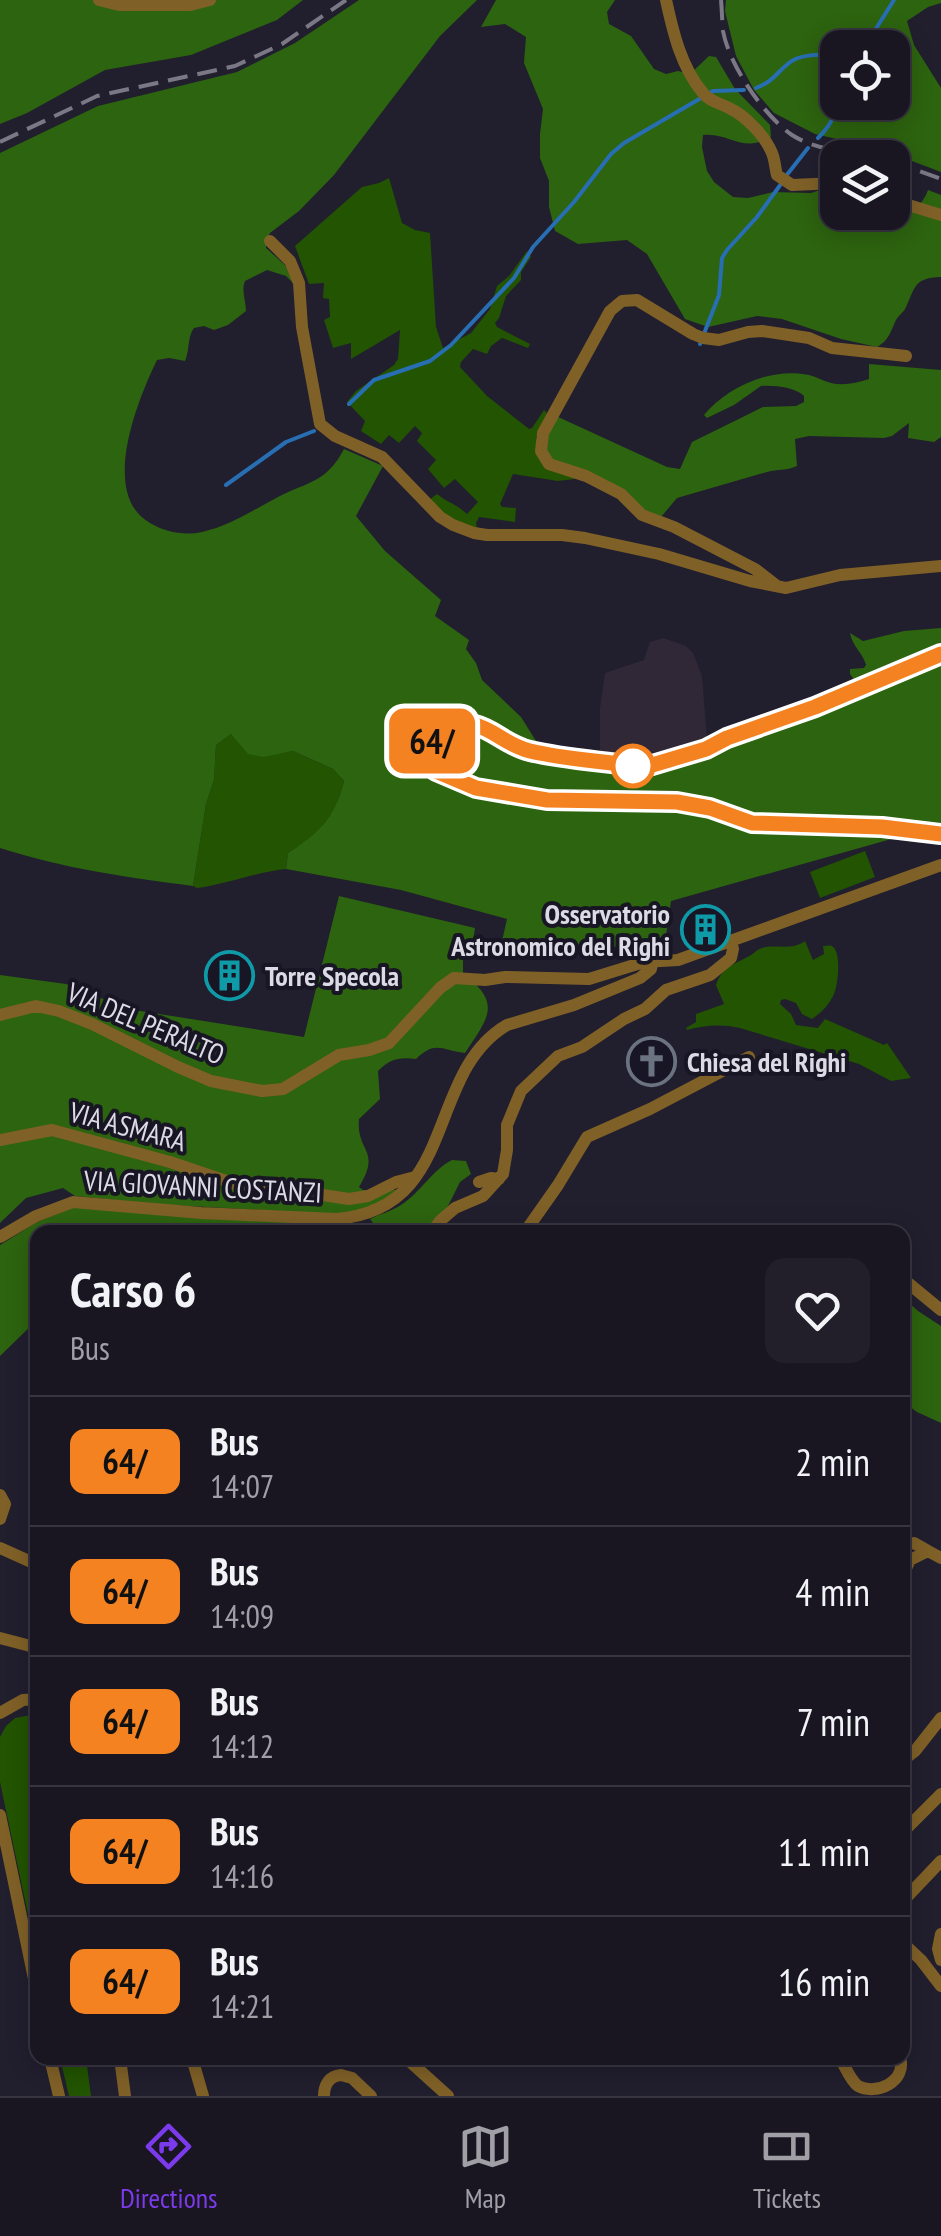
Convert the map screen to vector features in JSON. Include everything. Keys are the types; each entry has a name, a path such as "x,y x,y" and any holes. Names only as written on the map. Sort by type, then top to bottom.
{"street":[{"path":"99,0 119,6 190,5 210,0"},
{"path":"666,0 680,52 701,91 748,122 770,148 777,175 792,185 820,184"},
{"path":"910,206 941,216"},
{"path":"270,242 290,261 299,283 302,327 320,424 335,436 382,457 440,517 453,525 488,535 562,536 602,542 779,588 840,574 941,566"},
{"path":"779,588 755,569 642,515 622,494 545,459 541,451 544,433 600,328 616,304 637,300 703,338 718,340 762,331 809,338 832,348 906,356"},
{"path":"941,654 706,749 649,766 532,752 511,744 488,728 462,724 440,728 429,748 436,771 476,788 547,800 677,802 710,808 752,823 882,827 941,834"},
{"name":"VIA DEL PERALTO","path":"0,1015 36,1006 59,1011 211,1081 262,1091 283,1088 340,1055 389,1043 454,978 588,978 644,962 678,960 941,865"},
{"path":"437,1225 454,1208 483,1196 505,1170 507,1126 521,1090 558,1056 582,1047 624,1019 646,1010 666,990 710,975 731,958 732,942"},
{"name":"VIA GIOVANNI COSTANZI","path":"0,1237 36,1216 73,1202 201,1213 349,1218 376,1209 400,1196 426,1164 460,1080 475,1055 497,1031 640,978 652,963"},
{"path":"530,1225 587,1136 650,1109 748,1057"},
{"name":"VIA ASMARA","path":"0,1140 52,1130 238,1185 349,1198 368,1196 416,1177"},
{"path":"479,1182 498,1180"},
{"path":"910,1285 941,1310"},
{"path":"0,1495 5,1504 0,1518"},
{"path":"910,1544 941,1558"},
{"path":"0,1548 30,1561"},
{"path":"910,1561 928,1551"},
{"path":"0,1638 30,1646"},
{"path":"0,1713 30,1700"},
{"path":"910,1755 941,1718"},
{"path":"910,1825 941,1794"},
{"path":"0,1815 30,1959"},
{"path":"910,1894 941,1861"},
{"path":"941,1934 941,1960"},
{"path":"910,1949 941,1986"},
{"path":"52,2065 59,2096"},
{"path":"121,2065 125,2096"},
{"path":"194,2065 203,2096"},
{"path":"414,2065 448,2096"},
{"path":"844,2065 855,2084 877,2091 897,2090 901,2065"},
{"path":"324,2096 330,2080 341,2075 352,2078 372,2096"}],"shaded area":[{"path":"663,638 686,646 693,653 702,676 707,740 661,755 600,752 605,673 644,660 650,642"}],"green space":[{"path":"0,0 303,0 277,20 191,55 105,70 0,124"},
{"path":"359,0 477,0 440,36 334,175 299,211 270,233 266,248 285,265 294,284 286,276 267,270 245,281 246,311 214,330 194,328 185,361 157,360 127,445 127,491 135,509 162,529 202,532 232,522 316,480 330,469 344,449 383,466 356,516 385,551 441,600 435,616 469,640 466,649 482,680 521,717 546,757 636,770 705,754 837,707 941,657 941,825 671,901 666,936 624,946 577,949 502,941 507,919 401,890 286,869 288,853 317,831 330,815 344,781 333,769 293,751 263,757 248,754 231,734 216,745 214,780 206,804 193,886 72,867 0,848 0,153 98,106 237,72 295,43"},
{"path":"496,0 615,0 607,12 609,24 631,36 654,69 666,74 690,74 709,56 716,57 735,89 770,125 771,137 761,142 744,143 703,135 707,171 714,182 733,197 820,190 820,230 910,230 910,210 922,201 928,190 941,195 941,277 917,284 889,336 877,347 782,319 757,316 708,327 685,319 647,254 627,240 578,244 555,231 549,207 549,181 540,158 543,109 524,63 526,37 505,24 481,27"},
{"path":"726,0 941,0 907,21 910,30 820,30 820,120 910,120 910,31 914,45 941,88 941,172 910,160 910,140 841,140 815,134 774,113 754,90 736,56"},
{"path":"389,178 402,223 430,233 436,327 443,348 471,333 490,309 497,286 527,251 531,257 521,272 521,280 506,296 495,323 530,344 528,348 502,338 487,354 473,349 460,367 487,396 529,429 544,410 547,413 536,437 536,451 583,478 558,481 513,474 500,504 516,508 515,522 479,517 477,529 444,516 429,500 437,494 467,514 478,502 455,479 444,488 428,469 436,460 417,441 422,433 415,426 399,443 389,435 381,444 361,431 365,421 347,402 356,391 394,365 400,330 351,359 351,343 333,348 324,320 330,317 329,299 323,298 324,283 309,284 295,246 362,187"},
{"path":"869,364 941,370 941,437 934,442 908,438 909,423 884,438 795,439 797,466 677,498 661,517 552,461 545,453 545,435 556,416 667,467 680,469 692,442 763,407 796,406 804,402 804,396 795,391 761,386 734,405 707,418 704,415 738,387 766,376 795,373 836,384 855,383 869,379"},
{"path":"941,628 941,646 854,680 850,674 850,669 866,665 850,633 863,641 904,631"},
{"path":"231,734 263,756 293,751 333,769 344,781 330,815 309,839 288,853 286,869 197,888 193,886 206,804 214,780 216,745"},
{"path":"865,851 875,877 820,898 810,872"},
{"path":"339,896 475,928 471,953 463,953 463,974 476,984 487,1003 480,1030 465,1053 434,1048 416,1059 387,1064 378,1071 380,1099 359,1119 368,1165 359,1187 400,1190 382,1203 352,1215 153,1204 75,1196 63,1188 26,1198 0,1223 0,975 66,984 128,1009 304,1037"},
{"path":"805,941 813,960 824,954 823,946 835,949 838,976 830,1002 812,1019 802,1014 796,1003 781,1000 796,1025 818,1028 825,1019 887,1043 911,1078 891,1081 859,1064 740,1028 713,1026 687,1030 696,1022 696,1014 724,1004 716,985 726,970 761,948"},
{"path":"452,1160 466,1161 471,1174 460,1182 448,1206 432,1225 375,1225 370,1219 401,1205"},
{"path":"75,1207 336,1225 32,1225"},
{"path":"30,1227 30,1327 0,1356 0,1245"},
{"path":"910,1304 941,1326 941,1423 910,1407"},
{"path":"30,1715 30,1924 0,1782 0,1737 15,1718"},
{"path":"62,2065 87,2065 91,2096 69,2096"}],"waterway":[{"path":"875,30 894,0"},
{"path":"756,88 789,63 820,55"},
{"path":"349,404 374,380 430,361 451,345 514,278 533,247 624,143 713,91 744,90"},
{"path":"818,138 832,120"},
{"path":"786,176 808,148"},
{"path":"700,344 719,295 722,258 781,184"},
{"path":"226,485 286,442 314,431"}],"railway":[{"path":"0,142 97,96 235,66 282,44 346,0"},
{"path":"721,0 727,44 749,89 770,116 792,135 820,147"},
{"path":"910,168 941,179"}],"bus line":[{"name":"64/","path":"941,654 706,749 649,766 532,752 511,744 488,728 462,724 440,728 429,748 436,771 449,778 476,788 547,800 677,802 710,808 752,823 849,825 941,834"}],"place":[{"name":"Osservatorio Astronomico del Righi","path":"705,929"},
{"name":"Torre Specola","path":"230,975"},
{"name":"Chiesa del Righi","path":"652,1061"}]}
